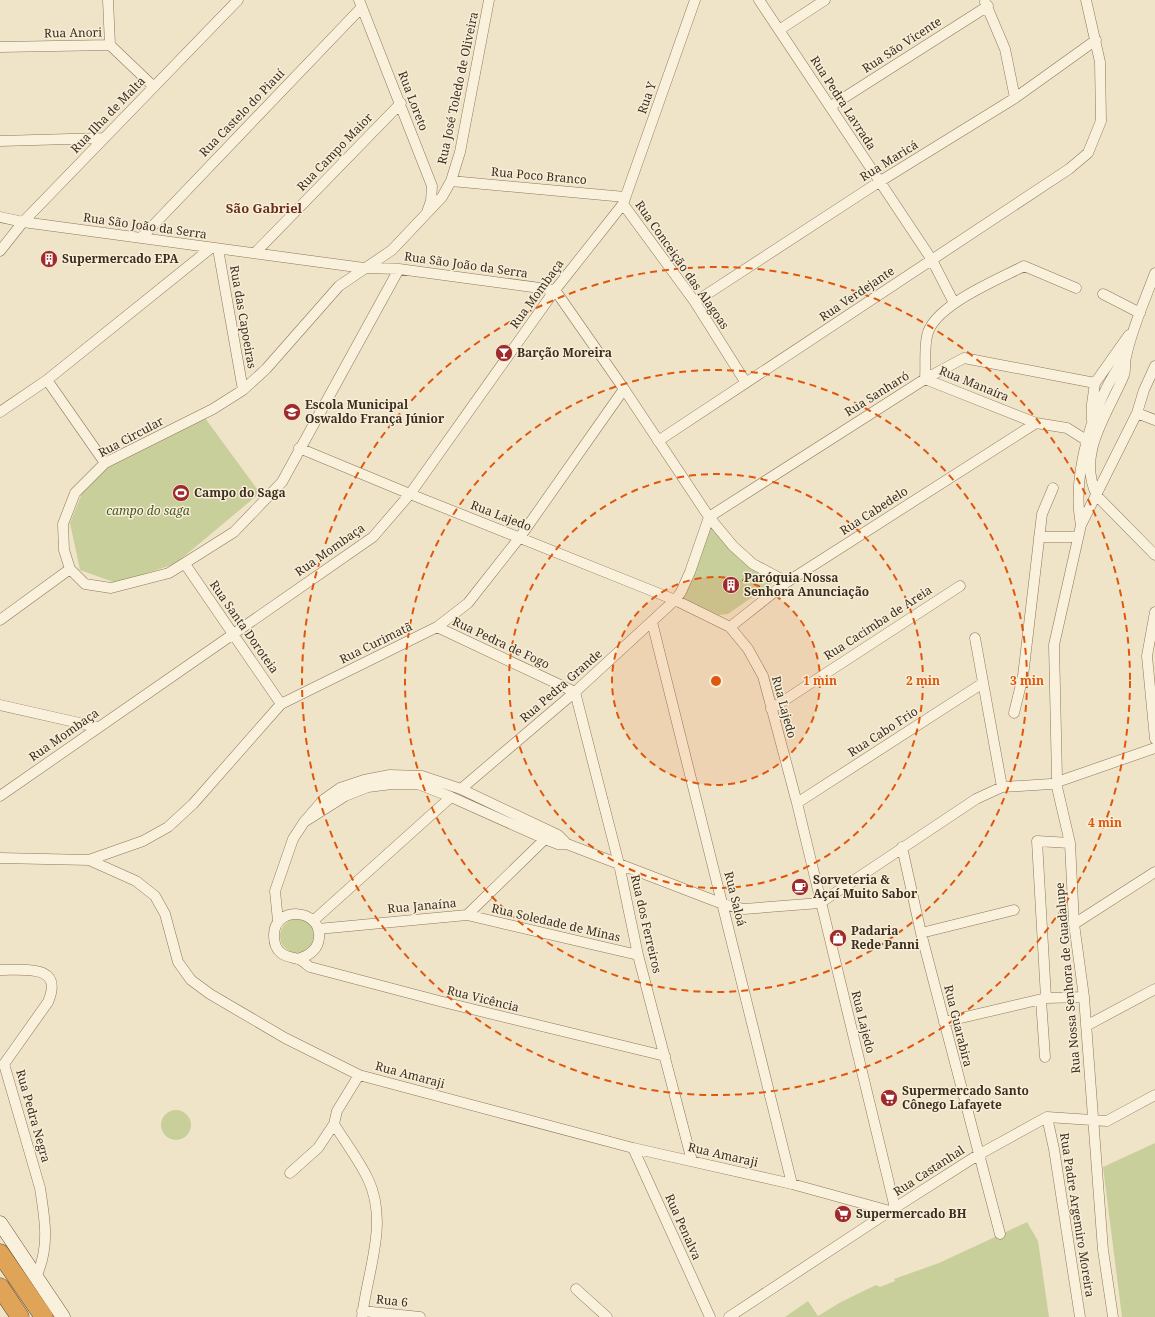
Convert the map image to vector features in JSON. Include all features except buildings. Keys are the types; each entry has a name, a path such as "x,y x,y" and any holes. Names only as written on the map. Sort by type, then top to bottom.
{"highway":[{"path":"0,1253 44,1317"},
{"path":"0,1288 20,1317"}],"main road":[{"path":"0,1223 63,1317"}],"street":[{"path":"108,0 110,45"},
{"name":"Rua Ilha de Malta","path":"0,251 23,222 238,0"},
{"name":"Rua José Toledo de Oliveira","path":"451,181 460,152 489,0"},
{"name":"Rua Y","path":"624,200 695,0"},
{"name":"Rua Pedra Lavrada","path":"759,0 831,106 879,182 932,260 954,303"},
{"path":"779,30 825,0"},
{"name":"Rua Verdejante","path":"658,441 1069,169 1088,153 1101,121 1100,62 1086,0"},
{"name":"Rua Loreto","path":"361,3 432,186 431,201 427,214"},
{"name":"Rua Castelo do Piauí","path":"141,238 361,3"},
{"path":"986,3 1005,49 1015,98"},
{"name":"Rua São Vicente","path":"831,106 986,3"},
{"name":"Rua Maricá","path":"695,302 879,182 1015,98 1096,40"},
{"name":"Rua Anori","path":"0,47 110,45 154,87"},
{"name":"Rua Campo Maior","path":"256,253 401,103"},
{"path":"0,141 104,138"},
{"path":"364,268 376,262 392,250 442,197 451,181"},
{"name":"Rua Poco Branco","path":"451,181 624,200"},
{"name":"Rua Mombaça","path":"0,796 97,727 373,537 410,494 555,290 624,200"},
{"name":"Rua Conceição das Alagoas","path":"624,200 695,302 746,383"},
{"name":"Rua São João da Serra","path":"0,216 23,222 214,249 256,253 364,268 399,269 555,290"},
{"path":"0,412 47,380 214,249"},
{"name":"Rua das Capoeiras","path":"214,249 243,390"},
{"name":"Rua Manaíra","path":"1076,288 1024,266 954,303 940,313 927,335 926,379 1036,423 1067,428 1086,440"},
{"name":"Rua Circular","path":"364,268 339,286 266,369 243,390 213,409 105,463 75,493 63,524 64,550 70,569 85,584 111,588 169,572 185,564 234,532 282,482 299,448 399,269"},
{"path":"1081,525 1077,506 1086,440 1116,370 1125,358 1155,273"},
{"path":"555,290 624,389 709,517 733,546 753,564 787,582"},
{"path":"1103,294 1140,313"},
{"path":"1092,424 1092,404 1095,383 1137,324"},
{"name":"Rua Sanharó","path":"709,517 926,379 964,358 1095,383"},
{"path":"1125,358 1125,373 1093,441 1089,471 1091,485 1097,496 1155,555"},
{"name":"Rua Nossa Senhora de Guadalupe","path":"1112,1317 1103,1250 1084,997 1074,924 1070,842 1056,782 1054,645 1081,525 1097,496 1137,413 1144,390 1154,369"},
{"path":"47,380 105,463"},
{"name":"Rua Curimatã","path":"89,860 143,841 168,826 193,804 281,704 437,627 468,604 520,537 624,389"},
{"path":"1137,413 1155,420"},
{"name":"Rua Cabedelo","path":"730,627 787,582 1036,423"},
{"name":"Rua Lajedo","path":"299,448 675,600 730,627 748,649 763,676 797,803 892,1210"},
{"path":"1014,713 1023,676 1042,514 1053,488"},
{"path":"675,600 681,592 690,572 709,517"},
{"path":"1039,537 1078,537"},
{"name":"Rua Santa Doroteia","path":"185,564 234,633 281,704"},
{"path":"0,620 70,569"},
{"name":"Rua Cacimba de Areia","path":"771,708 960,586"},
{"name":"Rua Pedra Grande","path":"460,789 575,692 675,600"},
{"path":"1155,612 1148,656 1155,739"},
{"name":"Rua Saloá","path":"652,622 792,1184"},
{"name":"Rua Pedra de Fogo","path":"437,627 575,692"},
{"path":"975,638 1002,787"},
{"name":"Rua Cabo Frio","path":"797,803 983,683"},
{"name":"Rua dos Ferreiros","path":"575,692 619,864 638,955 692,1161"},
{"path":"0,705 97,727"},
{"path":"304,822 345,796 368,787 392,784 418,784 450,796 545,839 558,844 567,844 723,904 744,909 820,903 976,799 1002,787 1056,782 1155,748"},
{"path":"278,921 286,915 296,913 305,915 315,925 319,939 315,948 308,956 298,959 288,958 279,951 274,942 274,931 278,921 275,891 294,839 304,822 323,800 334,792 340,788 364,780 390,775 422,776 460,789 558,835 567,844"},
{"path":"315,925 450,796"},
{"name":"Rua Janaína","path":"315,925 467,915 545,839"},
{"path":"1045,1057 1037,841 1070,842"},
{"name":"Rua Guarabira","path":"902,847 921,933 978,1155 1000,1234"},
{"name":"Rua Amaraji","path":"0,858 89,860 136,881 155,896 165,914 178,962 191,980 210,994 285,1038 359,1075 633,1148 792,1184 892,1210"},
{"path":"1074,924 1155,872"},
{"path":"921,933 1014,910"},
{"name":"Rua Soledade de Minas","path":"467,915 638,955"},
{"name":"Rua Vicência","path":"298,959 310,967 333,974 665,1056"},
{"name":"Rua Pedra Negra","path":"0,970 40,971 47,974 52,986 52,991 48,1002 4,1064 40,1188 42,1201 45,1253 36,1277"},
{"path":"1086,1026 1155,989"},
{"path":"944,1022 1043,999 1084,997"},
{"path":"290,1173 318,1148 334,1124 337,1111 359,1075"},
{"path":"1048,1117 1108,1121 1155,1095"},
{"name":"Rua Castanhal","path":"729,1317 978,1155 1048,1117"},
{"name":"Rua Padre Argemiro Moreira","path":"1048,1117 1080,1317"},
{"path":"334,1124 368,1179 376,1203 377,1235 362,1314"},
{"name":"Rua Penalva","path":"633,1148 710,1317"},
{"path":"576,1289 607,1317"},
{"name":"Rua 6","path":"362,1314 420,1317"}],"green space":[{"name":"campo do saga","path":"205,418 260,493 175,564 116,583 80,570 70,523 82,493 108,467"},
{"path":"708,525 712,527 718,536 739,559 774,582 728,614 719,615 682,598"},
{"path":"297,919 309,924 314,936 309,948 297,953 285,948 280,936 285,924"},
{"path":"176,1110 187,1114 191,1125 187,1136 176,1140 165,1136 161,1125 165,1114"},
{"path":"1155,1143 1155,1317 1122,1317 1103,1167"},
{"path":"1027,1222 1038,1241 1049,1317 785,1317 808,1301 818,1316 841,1302 876,1285 880,1287 895,1281 894,1279 939,1263"}],"place":[{"name":"Supermercado EPA","path":"49,259"},
{"name":"Barção Moreira","path":"504,353"},
{"name":"Escola Municipal Oswaldo França Júnior","path":"292,412"},
{"name":"Campo do Saga","path":"181,493"},
{"name":"Paróquia Nossa Senhora Anunciação","path":"731,585"},
{"name":"Sorveteria & Açaí Muito Sabor","path":"800,887"},
{"name":"Padaria Rede Panni","path":"838,938"},
{"name":"Supermercado Santo Cônego Lafayete","path":"889,1098"},
{"name":"Supermercado BH","path":"843,1214"}],"district":[{"name":"São Gabriel","path":"264,208"}]}
